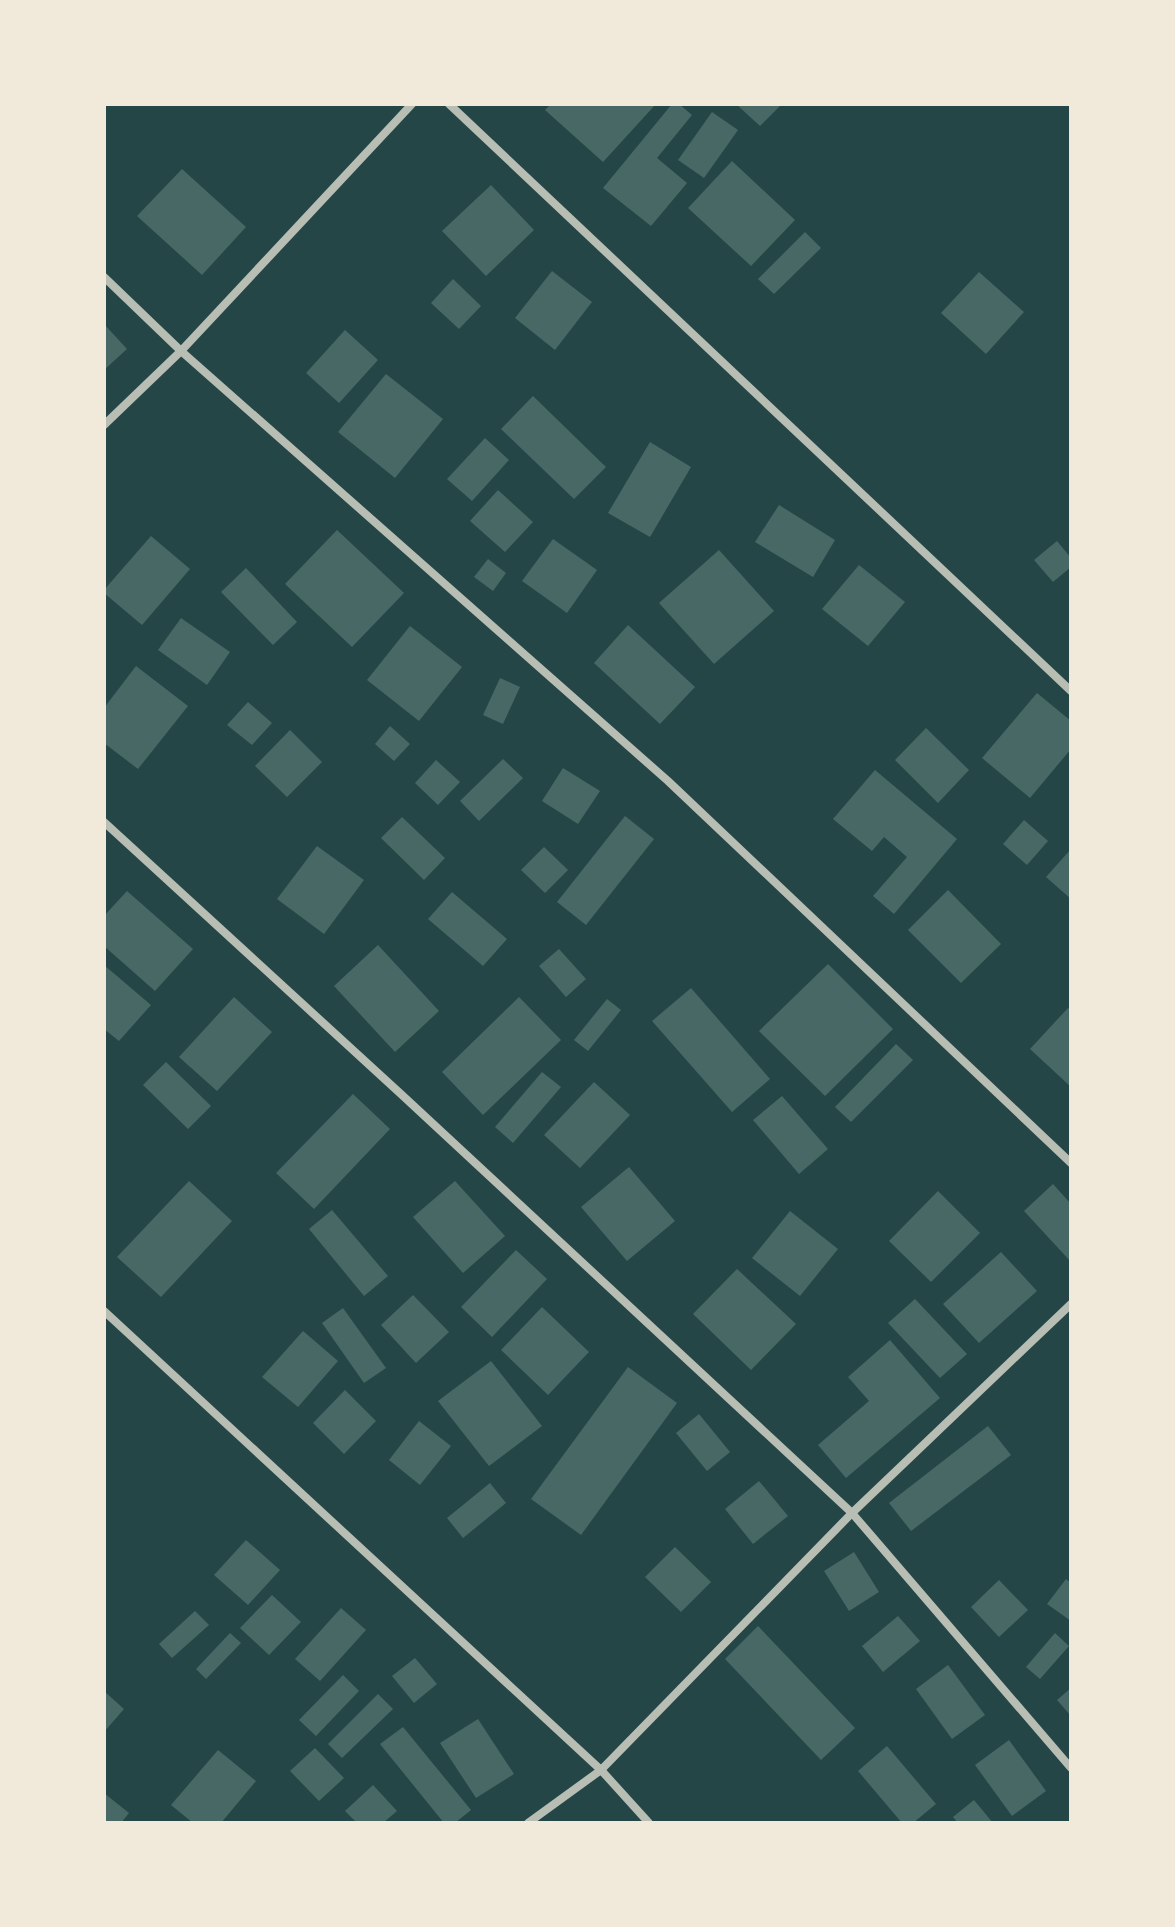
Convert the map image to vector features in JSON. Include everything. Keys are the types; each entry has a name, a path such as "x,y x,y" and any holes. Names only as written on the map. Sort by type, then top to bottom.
{"street":[{"path":"104,425 181,351 412,104"},
{"path":"449,104 1071,691"},
{"path":"104,277 181,351 668,781 1071,1163"},
{"path":"104,822 852,1513 1071,1768"},
{"path":"528,1823 601,1770 852,1513 1071,1304"},
{"path":"104,1311 601,1770 649,1823"}],"shaded area":[{"path":"104,104 1071,104 1071,1823 104,1823"}],"building":[{"path":"551,104 656,104 603,162 545,110"},
{"path":"672,104 679,104 692,115 657,158 687,183 651,226 603,188"},
{"path":"736,104 782,104 760,126"},
{"path":"712,112 738,130 704,178 678,160"},
{"path":"732,161 795,220 751,266 688,208"},
{"path":"182,169 246,227 202,275 137,216"},
{"path":"491,185 534,230 486,276 442,231"},
{"path":"805,232 821,248 774,294 758,279"},
{"path":"552,271 592,302 555,350 515,318"},
{"path":"979,272 1024,312 986,354 941,313"},
{"path":"453,279 481,306 459,329 431,303"},
{"path":"104,324 127,349 104,370"},
{"path":"345,330 378,360 339,403 306,373"},
{"path":"386,374 443,419 395,478 338,432"},
{"path":"533,396 606,467 574,499 501,429"},
{"path":"485,438 509,460 472,501 447,479"},
{"path":"650,442 691,467 650,537 608,513"},
{"path":"498,490 533,522 505,552 470,521"},
{"path":"779,505 835,540 813,577 755,542"},
{"path":"337,530 404,593 352,647 285,584"},
{"path":"151,536 190,569 142,625 104,590"},
{"path":"553,539 597,570 567,613 522,581"},
{"path":"1057,541 1071,558 1071,567 1053,582 1034,560"},
{"path":"719,550 774,611 714,664 659,603"},
{"path":"488,559 506,573 493,591 474,577"},
{"path":"859,565 905,602 868,646 822,609"},
{"path":"246,568 297,622 273,645 221,592"},
{"path":"181,618 230,652 207,685 158,650"},
{"path":"628,625 695,687 660,724 594,663"},
{"path":"410,626 462,667 419,721 367,680"},
{"path":"136,666 188,706 138,769 104,743 104,708"},
{"path":"500,678 520,687 503,724 483,715"},
{"path":"1037,693 1071,721 1071,749 1030,798 982,758"},
{"path":"248,702 272,723 252,745 227,725"},
{"path":"390,726 410,744 394,761 375,744"},
{"path":"926,728 969,770 938,803 895,760"},
{"path":"290,730 322,762 287,797 255,766"},
{"path":"503,759 523,778 479,821 460,801"},
{"path":"436,760 460,782 438,805 415,783"},
{"path":"563,768 600,791 578,824 542,801"},
{"path":"875,770 957,839 894,914 873,896 907,857 884,837 872,851 833,819"},
{"path":"625,816 654,839 586,925 557,902"},
{"path":"402,817 445,858 424,880 381,838"},
{"path":"1024,820 1048,841 1027,865 1003,844"},
{"path":"317,846 364,880 324,934 277,899"},
{"path":"544,847 568,870 545,893 521,870"},
{"path":"1071,849 1071,899 1046,877"},
{"path":"948,890 1001,944 961,983 908,930"},
{"path":"127,891 193,949 155,991 104,946 104,916"},
{"path":"452,892 507,939 483,966 428,919"},
{"path":"378,945 439,1011 395,1052 334,986"},
{"path":"559,949 586,979 566,997 539,966"},
{"path":"828,964 893,1029 825,1096 759,1031"},
{"path":"104,965 151,1005 119,1041 104,1029"},
{"path":"691,988 770,1079 732,1112 652,1021"},
{"path":"234,997 272,1032 217,1091 179,1057"},
{"path":"519,997 561,1040 483,1115 442,1072"},
{"path":"607,999 621,1010 588,1051 574,1040"},
{"path":"1068,1008 1071,1011 1071,1087 1030,1049"},
{"path":"896,1044 913,1060 851,1122 835,1107"},
{"path":"166,1062 211,1106 188,1129 143,1085"},
{"path":"542,1072 561,1087 513,1143 495,1127"},
{"path":"594,1082 630,1115 580,1168 544,1135"},
{"path":"353,1094 390,1129 314,1209 276,1173"},
{"path":"782,1096 828,1149 799,1174 753,1120"},
{"path":"629,1167 675,1221 627,1261 581,1207"},
{"path":"189,1181 232,1221 161,1297 117,1257"},
{"path":"455,1181 505,1236 463,1273 413,1217"},
{"path":"1053,1184 1071,1204 1071,1262 1024,1211"},
{"path":"938,1191 980,1233 931,1282 889,1241"},
{"path":"332,1210 388,1276 364,1296 309,1229"},
{"path":"790,1211 838,1249 800,1296 752,1258"},
{"path":"516,1250 547,1279 492,1337 461,1307"},
{"path":"1001,1252 1037,1291 979,1343 943,1304"},
{"path":"737,1269 796,1324 751,1370 693,1314"},
{"path":"413,1295 449,1332 416,1363 381,1325"},
{"path":"915,1299 967,1354 940,1378 888,1323"},
{"path":"542,1307 589,1352 548,1395 501,1350"},
{"path":"343,1308 386,1368 364,1383 322,1323"},
{"path":"303,1331 338,1361 298,1407 262,1377"},
{"path":"890,1340 940,1398 846,1478 818,1445 869,1401 848,1377"},
{"path":"491,1361 542,1426 489,1466 438,1401"},
{"path":"628,1367 677,1403 581,1535 531,1499"},
{"path":"345,1390 376,1421 344,1454 313,1423"},
{"path":"699,1414 730,1452 707,1471 676,1433"},
{"path":"419,1421 451,1446 420,1485 389,1460"},
{"path":"988,1426 1011,1455 911,1531 889,1503"},
{"path":"759,1481 788,1516 753,1544 725,1509"},
{"path":"490,1483 506,1503 463,1538 447,1518"},
{"path":"246,1540 280,1570 248,1605 214,1575"},
{"path":"675,1547 711,1582 681,1612 645,1577"},
{"path":"854,1552 879,1592 849,1611 824,1571"},
{"path":"1066,1579 1071,1583 1071,1621 1047,1604"},
{"path":"999,1580 1028,1610 999,1637 971,1607"},
{"path":"272,1595 301,1622 269,1655 240,1628"},
{"path":"341,1608 366,1630 320,1681 295,1659"},
{"path":"195,1611 209,1625 172,1658 159,1644"},
{"path":"898,1616 920,1641 883,1672 862,1646"},
{"path":"758,1626 855,1728 821,1760 725,1659"},
{"path":"230,1633 241,1643 206,1679 196,1669"},
{"path":"1055,1633 1069,1646 1040,1679 1026,1667"},
{"path":"415,1658 437,1684 414,1703 392,1676"},
{"path":"948,1665 985,1715 952,1739 916,1689"},
{"path":"343,1675 359,1691 316,1736 299,1720"},
{"path":"1071,1688 1071,1716 1057,1700"},
{"path":"104,1691 124,1709 104,1732"},
{"path":"378,1694 393,1709 342,1758 328,1744"},
{"path":"478,1719 514,1774 476,1798 440,1743"},
{"path":"403,1727 471,1810 455,1823 444,1823 380,1744"},
{"path":"1009,1740 1046,1791 1012,1816 975,1765"},
{"path":"887,1746 936,1804 913,1823 902,1823 858,1771"},
{"path":"315,1748 344,1778 319,1801 290,1771"},
{"path":"218,1750 256,1781 221,1823 193,1823 171,1805"},
{"path":"373,1785 397,1811 383,1823 357,1823 345,1811"},
{"path":"104,1793 129,1813 121,1823 104,1823"},
{"path":"974,1800 993,1823 958,1823 953,1817"}]}
